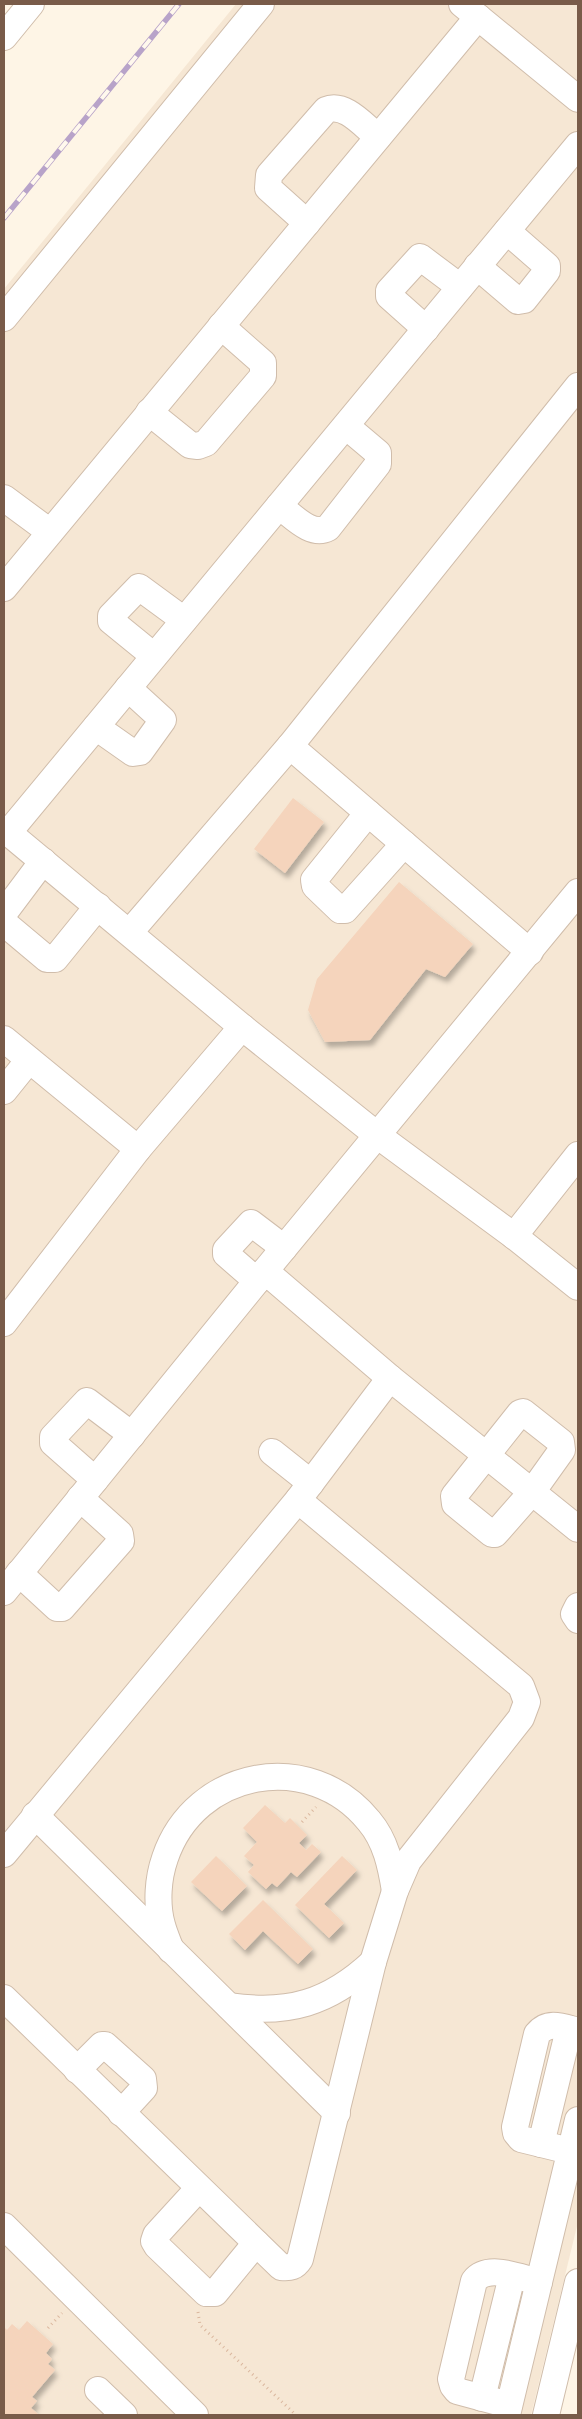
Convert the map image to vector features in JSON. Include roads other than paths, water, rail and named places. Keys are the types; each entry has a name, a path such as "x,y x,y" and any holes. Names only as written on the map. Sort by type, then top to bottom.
{"street":[{"path":"4,37 31,4"},
{"path":"4,318 261,4"},
{"path":"4,588 378,137 470,10 578,99"},
{"path":"307,223 268,188 269,175 326,110 334,107 342,108 378,137"},
{"path":"578,145 96,727 6,831 130,932 242,1027 377,1135 514,1236 578,1287"},
{"path":"478,266 518,301 524,300 547,271 547,266 507,230"},
{"path":"426,329 389,296 389,290 420,257 460,287"},
{"path":"149,412 190,445 198,446 206,443 263,376 263,363 221,326"},
{"path":"130,932 290,746 578,386"},
{"path":"279,506 312,531 321,532 328,528 378,464 380,458 378,452 346,426"},
{"path":"4,498 50,532"},
{"path":"154,656 111,621 111,616 139,587 184,620"},
{"path":"96,727 133,753 140,752 163,720 128,688"},
{"path":"290,746 530,952"},
{"path":"368,813 314,880 315,886 340,910 345,910 404,844"},
{"path":"4,913 43,861"},
{"path":"132,1435 90,1402 86,1401 53,1437 53,1443 87,1489 120,1534 121,1541 62,1608 57,1608 12,1583 87,1489 132,1435 261,1276 578,892"},
{"path":"4,924 47,959 51,960 55,959 98,906"},
{"path":"4,1322 138,1149 242,1027"},
{"path":"4,1039 138,1149"},
{"path":"4,1091 29,1060"},
{"path":"514,1236 578,1155"},
{"path":"284,1248 251,1223 226,1250 226,1254 261,1276 578,1529"},
{"path":"4,1854 34,1815 305,1492 390,1378"},
{"path":"520,1413 526,1413 563,1446 532,1492 495,1534 489,1533 453,1500 454,1496 520,1413"},
{"path":"7,2007 77,2070 281,2267 292,2267 300,2259 373,1962 394,1891 408,1861 521,1718 526,1702 525,1693 521,1686 305,1492 272,1452"},
{"path":"578,1606 574,1614 578,1620"},
{"path":"171,1950 162,1924 158,1897 161,1870 169,1844 184,1821 203,1801 226,1787 252,1778 279,1776 306,1780 332,1790 352,1804 370,1822 383,1843 391,1866 394,1891"},
{"path":"34,1815 337,2113"},
{"path":"228,2006 263,2010 307,2004 331,1994 354,1980 373,1962"},
{"path":"570,2152 521,2138 515,2127 537,2034 542,2027 550,2025 574,2030"},
{"path":"77,2070 105,2044 136,2073 143,2080 144,2088 121,2113"},
{"path":"539,2282 488,2271 480,2274 474,2281 451,2379 457,2391 482,2398 508,2410 539,2282 570,2152 578,2120"},
{"path":"199,2188 156,2235 154,2241 157,2246 206,2292 215,2294 256,2243"},
{"path":"4,2228 180,2410"},
{"path":"482,2398 512,2276"},
{"path":"546,2415 574,2318 578,2282"},
{"path":"98,2390 124,2415"}],"railway":[{"path":"4,218 179,4"}]}
